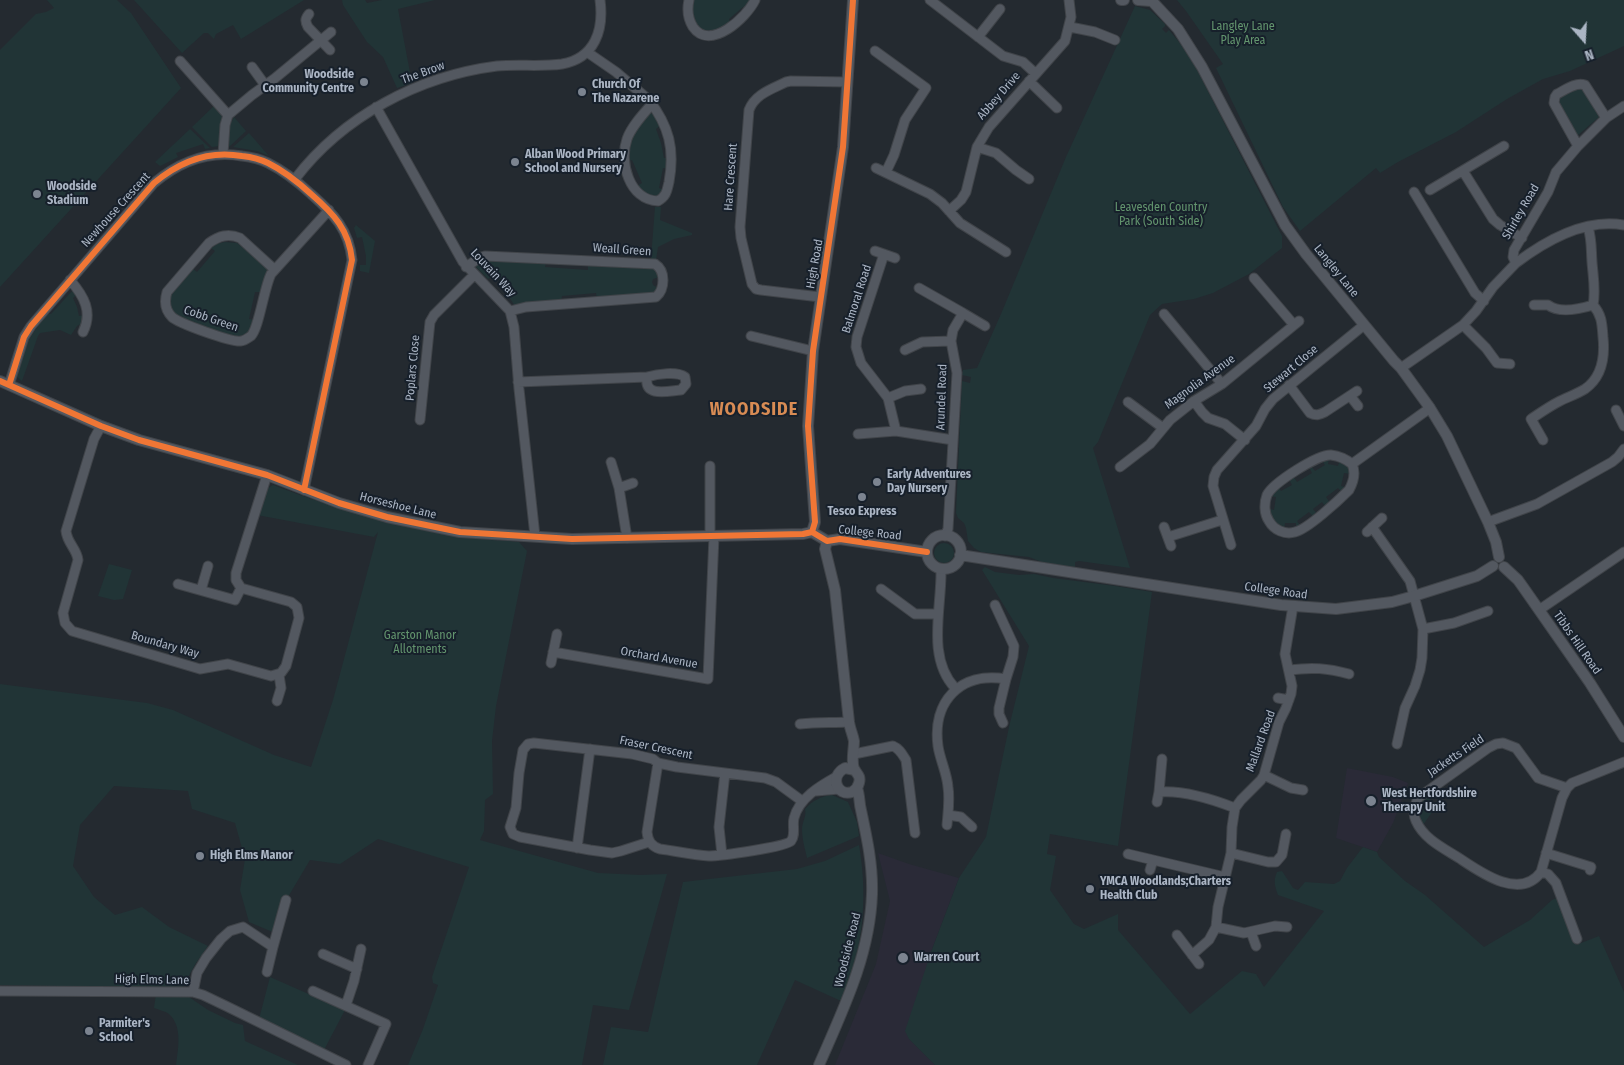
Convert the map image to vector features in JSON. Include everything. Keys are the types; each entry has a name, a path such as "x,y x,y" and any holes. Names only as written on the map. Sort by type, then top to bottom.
{"street":[{"path":"600,0 600,30 587,52 616,72 652,104 667,130 672,164 667,192 658,201 649,199 635,189 625,168 624,159 627,138 652,104"},
{"path":"689,0 690,21 696,30 705,35 719,33 736,24 745,16 756,0"},
{"name":"High Road","path":"812,532 815,522 808,426 813,351 843,147 853,0"},
{"path":"930,0 940,3 978,37 1003,56 1022,62 1036,74"},
{"name":"Langley Lane","path":"1138,0 1151,0 1178,29 1198,60 1285,225 1306,254 1401,368 1430,408 1447,436 1488,522 1496,542 1499,563"},
{"name":"Abbey Drive","path":"949,211 961,200 966,192 977,147 989,127 1065,41 1070,27 1071,1"},
{"path":"978,37 1000,9"},
{"path":"309,14 306,17 306,22 312,32 330,50"},
{"path":"1070,27 1096,32 1115,40"},
{"path":"223,154 225,125 228,115 330,32"},
{"path":"875,51 926,88 905,120 894,155 886,172"},
{"name":"The Brow","path":"295,179 320,152 344,131 376,108 399,95 433,81 467,71 500,66 562,64 572,62 587,52"},
{"path":"182,67 228,115"},
{"path":"252,67 264,85"},
{"path":"1030,81 1057,108"},
{"name":"Hare Crescent","path":"820,297 761,290 756,289 752,284 740,227 749,110 756,98 786,82 847,82"},
{"path":"1578,146 1554,103 1557,94 1575,85 1582,84 1606,118"},
{"name":"Shirley Road","path":"1516,263 1513,257 1514,250 1548,192 1556,172 1578,146 1606,118 1624,106"},
{"name":"Louvain Way","path":"376,108 466,267 510,311 514,327 534,536"},
{"path":"1430,190 1504,146"},
{"path":"977,147 996,153 1029,179"},
{"name":"Newhouse Crescent","path":"4,383 24,337 31,326 154,183 178,166 194,160 223,154 266,162 295,179 340,223 349,241 352,260 304,490"},
{"path":"876,168 930,194 966,227 1006,252"},
{"path":"1463,171 1493,219 1522,238"},
{"path":"1414,192 1475,294 1484,301"},
{"name":"Cobb Green","path":"274,269 240,238 233,235 217,237 209,243 167,292 165,298 167,311 175,320 234,341 241,341 253,334 266,283 274,269 328,210"},
{"path":"1401,368 1462,324 1476,311 1493,287 1516,263 1536,248 1570,232 1588,227 1614,223 1624,224"},
{"path":"1543,440 1531,419 1558,402 1583,390 1594,380 1599,372 1604,353 1602,321 1600,314 1593,305 1595,295 1592,248 1588,227"},
{"path":"875,251 895,258"},
{"name":"Balmoral Road","path":"884,254 857,337 856,346 861,363 888,398 896,431"},
{"name":"Weall Green","path":"466,267 485,256 655,264 661,270 662,289 656,297 526,307 510,311"},
{"name":"Poplars Close","path":"420,420 430,322 434,315 474,275"},
{"name":"Magnolia Avenue","path":"1120,467 1150,444 1170,420 1222,384 1296,323 1254,278"},
{"path":"70,280 80,292 87,307 88,323 83,332"},
{"path":"919,288 984,326"},
{"path":"1534,305 1548,305 1553,309 1573,310 1593,305"},
{"name":"Arundel Road","path":"945,536 948,529 957,373 952,341 953,330 963,313"},
{"path":"1164,314 1222,384"},
{"path":"1462,324 1486,348 1495,365 1510,364"},
{"name":"Stewart Close","path":"1231,546 1213,486 1217,470 1222,462 1245,440 1273,399 1364,325"},
{"path":"751,336 813,351"},
{"path":"905,350 922,342 952,341"},
{"path":"518,382 647,377"},
{"name":"Horseshoe Lane","path":"4,383 101,426 139,440 267,475 339,503 387,517 460,532 572,539 803,534 812,532"},
{"path":"1289,385 1310,413 1314,415 1320,415 1354,394 1358,406"},
{"path":"888,398 905,391 921,389"},
{"path":"1128,402 1162,428"},
{"path":"1194,402 1208,418 1224,424 1245,440"},
{"path":"1352,464 1430,408"},
{"path":"1616,410 1624,426"},
{"name":"Boundary Way","path":"101,426 94,439 66,532 67,540 76,552 78,560 63,612 63,618 68,628 72,631 200,669 228,664 265,675 279,675"},
{"path":"858,434 896,431 953,440"},
{"path":"1488,522 1537,504 1555,495 1612,462 1618,458 1624,449"},
{"path":"1331,455 1342,458 1352,464 1354,476 1349,490 1304,528 1294,533 1286,533 1276,529 1270,522 1266,512 1266,500 1270,490 1276,484 1297,470 1324,456 1331,455"},
{"path":"611,462 619,488 627,538"},
{"path":"710,466 712,536"},
{"path":"267,475 236,573 236,580 241,588 291,602 297,608 299,618 286,666 279,675 281,688 277,701"},
{"path":"619,488 633,483"},
{"path":"1382,518 1370,530 1408,577 1423,629 1420,670 1405,708 1396,744"},
{"path":"1168,537 1222,520"},
{"path":"1164,527 1171,546"},
{"name":"College Road","path":"812,532 827,541 840,539 927,552"},
{"name":"Orchard Avenue","path":"553,652 708,679 712,536"},
{"path":"940,536 945,536 956,540 959,545 960,556 956,565 951,568 941,569 932,565 927,552 931,542 940,536"},
{"path":"816,791 848,790 860,778 855,770 835,590 825,549 827,541"},
{"path":"1539,610 1624,552"},
{"name":"College Road","path":"960,556 1293,606 1336,610 1392,602 1414,596 1477,576 1499,563"},
{"name":"Tibbs Hill Road","path":"1499,563 1518,580 1590,683 1624,737"},
{"path":"201,590 208,566"},
{"path":"941,569 938,650 940,664 944,673 955,688"},
{"path":"178,584 235,600 241,588"},
{"path":"881,589 915,614 938,614"},
{"path":"995,605 1014,646 1013,658 999,708 999,714 1003,723"},
{"name":"Mallard Road","path":"1235,808 1264,775 1279,722 1289,700 1292,686 1286,654 1293,606"},
{"path":"1423,629 1454,623 1488,611"},
{"path":"551,663 556,634"},
{"path":"1289,670 1314,667 1348,674"},
{"path":"947,825 948,786 940,756 938,730 940,715 955,688 981,678 1006,679"},
{"path":"1278,698 1289,700"},
{"path":"800,724 823,722 835,723 850,728"},
{"path":"848,790 836,781 848,758 850,728"},
{"name":"Fraser Crescent","path":"577,848 520,837 511,831 510,824 516,808 523,750 528,744 534,742 632,754 677,767 764,778 776,782 802,802"},
{"name":"Jacketts Field","path":"1541,872 1534,880 1519,885 1489,878 1432,841 1415,820 1415,805 1418,798 1496,744 1516,748 1538,778 1567,788"},
{"path":"854,754 893,746 902,753 906,760 915,832"},
{"path":"590,748 577,848 612,853 649,842"},
{"path":"1162,759 1158,797 1166,791 1206,797 1235,808 1231,853 1218,907 1216,927 1209,940 1192,955"},
{"path":"1577,939 1556,883 1548,874 1541,872 1546,853 1562,798 1567,788 1577,781 1624,762"},
{"path":"658,763 647,832 649,842 655,848 709,856 780,846 791,842 794,818 802,802 821,785 839,773 848,768 855,770"},
{"path":"722,855 719,827 725,773"},
{"path":"1264,775 1290,793 1303,790"},
{"name":"Woodside Road","path":"819,1065 858,972 870,918 872,892 870,854 860,807 848,790"},
{"path":"948,814 961,817 972,827"},
{"path":"1231,853 1268,862 1276,862 1282,855 1286,834"},
{"path":"1546,853 1591,867 1590,870"},
{"path":"1128,854 1225,877"},
{"path":"1150,870 1153,860"},
{"path":"267,972 272,947 286,900"},
{"path":"1216,927 1244,933 1275,926 1287,927"},
{"path":"192,992 197,973 206,958 230,931 243,927 272,947"},
{"path":"1251,932 1256,946"},
{"path":"1177,935 1199,964"},
{"path":"346,1006 361,949"},
{"path":"323,954 357,969"},
{"name":"High Elms Lane","path":"0,991 192,992 203,995 346,1065"},
{"path":"313,991 386,1024 368,1065"}],"shaded area":[{"name":"West Hertfordshire Therapy Unit","path":"1347,768 1393,777 1408,783 1393,823 1377,852 1336,838"},
{"name":"Warren Court","path":"878,853 959,878 931,952 909,1039 935,1065 835,1065 876,964 890,901"}],"green space":[{"name":"Woodside Stadium","path":"47,0 117,0 131,13 181,88 0,287 0,50 36,14 54,8"},
{"path":"134,0 304,0 241,39 233,25 216,34 214,39 208,33 204,33 182,53"},
{"path":"342,0 365,0 367,3 382,0 435,0 398,9 412,83 397,88 383,57 367,42 343,5"},
{"path":"693,0 752,0 747,9 743,7 729,19 731,24 718,31 708,32 698,28 693,21"},
{"name":"Langley Lane Play Area","path":"1177,0 1624,0 1624,46 1570,71 1543,79 1507,99 1456,132 1380,173 1376,168 1300,231 1283,207 1216,68 1223,64"},
{"name":"Leavesden Country Park (South Side)","path":"1135,6 1150,10 1165,24 1162,29 1166,33 1169,30 1194,64 1282,236 1282,248 1249,274 1213,293 1194,299 1162,304 1150,315 1098,442 1093,448 1130,568 1079,561 1075,562 1075,567 1042,562 1029,557 981,552 968,541 964,523 958,518 956,513 962,381 970,383 971,377 962,375 963,370 977,368 1066,157"},
{"path":"1577,86 1583,88 1599,117 1577,136 1557,101 1558,97"},
{"path":"215,105 224,116 220,146 212,147 192,127"},
{"path":"650,113 655,114 661,125 656,129 664,158 669,158 668,169 663,168 659,188 664,190 662,195 654,198 644,193 637,186 642,183 632,160 627,161 632,135"},
{"path":"234,117 246,131 229,147 227,144 228,133"},
{"path":"190,129 210,148 205,149 203,144 176,153 178,157 160,166 155,162"},
{"path":"249,133 269,156 257,151 233,147"},
{"path":"655,207 661,207 660,220 692,233 692,235 674,239 658,247 656,260 651,259"},
{"path":"356,225 375,241 369,273 360,271 360,265 366,265 366,256 362,237 357,238 354,228"},
{"path":"225,242 237,243 268,268 261,292 255,292 249,319 255,320 252,327 239,337 181,320 169,310 168,296 193,269 197,272 215,251 211,248 216,244"},
{"path":"483,261 546,263 545,267 588,270 588,265 653,269 657,271 659,277 653,279 652,282 658,288 653,294 597,299 596,293 562,296 561,302 515,306 509,297 512,291 494,275 488,279 474,265"},
{"path":"73,290 77,294 73,298 79,316 84,315 84,322 77,326 71,335 60,330 40,333 22,381 17,377 28,341 46,314 51,314"},
{"path":"1329,458 1328,464 1338,466 1340,460 1348,467 1351,474 1344,473 1341,486 1348,488 1343,493 1338,488 1326,497 1330,503 1326,507 1322,502 1313,509 1317,514 1314,517 1309,512 1297,521 1301,527 1296,529 1296,523 1285,523 1284,529 1277,526 1267,508 1274,510 1276,497 1270,496 1278,486 1281,491 1292,485 1289,479 1293,476 1297,482 1312,473 1309,467 1311,466 1315,471 1325,465 1321,459"},
{"name":"Garston Manor Allotments","path":"273,485 319,502 390,523 462,537 519,542 527,551 496,706 492,741 493,794 485,800 484,831 480,840 598,873 667,874 629,1010 593,1005 582,1065 408,1065 438,985 433,983 432,977 469,867 378,839 340,864 310,860 288,897 275,933 249,922 240,890 245,859 235,823 192,809 188,791 114,786 80,825 73,866 94,897 115,915 142,907 169,927 208,946 182,988 0,985 0,684 147,703 173,710 274,755 311,767 333,700 378,532 374,537 257,515 267,490"},
{"path":"944,543 951,546 954,553 951,560 944,563 937,560 934,553 937,546"},
{"path":"109,564 132,570 123,599 114,600 98,596"},
{"path":"985,567 995,572 1019,575 1034,574 1152,592 1118,846 1050,834 1047,854 1056,856 1050,890 1074,924 1084,929 1118,914 1118,930 1190,1014 1242,971 1256,974 1264,987 1324,911 1278,895 1275,884 1277,872 1282,871 1293,888 1298,890 1305,882 1334,884 1340,881 1363,847 1377,852 1379,857 1405,881 1425,895 1484,947 1530,920 1552,900 1559,897 1576,945 1599,936 1624,992 1624,1065 935,1065 909,1039 905,1031 931,952 959,878 986,837 1009,727 1029,646 982,570"},
{"path":"832,795 848,802 857,822 859,836 807,858 802,833 805,809 817,799"},
{"path":"1427,796 1433,802 1435,808 1423,825 1418,816 1419,805"},
{"path":"859,845 863,875 862,922 857,953 841,1001 795,980 757,1065 603,1065 611,1027 648,1032 683,882 797,869 825,861"},
{"path":"270,977 345,1010 324,1050 259,1019"},
{"path":"156,994 189,997 208,1010 243,1025 245,1041 298,1065 176,1065 178,1032 169,1014 154,1008"}],"cycle path":[{"path":"812,532 815,522 808,426 813,351 843,147 853,0"},
{"path":"9,385 24,337 31,326 154,183 174,169 206,156 230,155 262,160 296,181 333,216 348,240 352,260 304,490"},
{"path":"0,381 101,426 139,440 267,475 339,503 387,517 460,532 572,539 803,534 812,532"},
{"path":"812,532 827,541 840,539 927,552"}],"place":[{"name":"Woodside Community Centre","path":"364,82"},
{"name":"Church Of The Nazarene","path":"582,92"},
{"name":"Alban Wood Primary School and Nursery","path":"515,162"},
{"name":"Woodside Stadium","path":"37,194"},
{"name":"Early Adventures Day Nursery","path":"877,482"},
{"name":"Tesco Express","path":"862,497"},
{"name":"West Hertfordshire Therapy Unit","path":"1371,801"},
{"name":"High Elms Manor","path":"200,856"},
{"name":"YMCA Woodlands;Charters Health Club","path":"1090,889"},
{"name":"Warren Court","path":"903,958"},
{"name":"Parmiter's School","path":"89,1031"}],"district":[{"name":"WOODSIDE","path":"754,410"}]}
